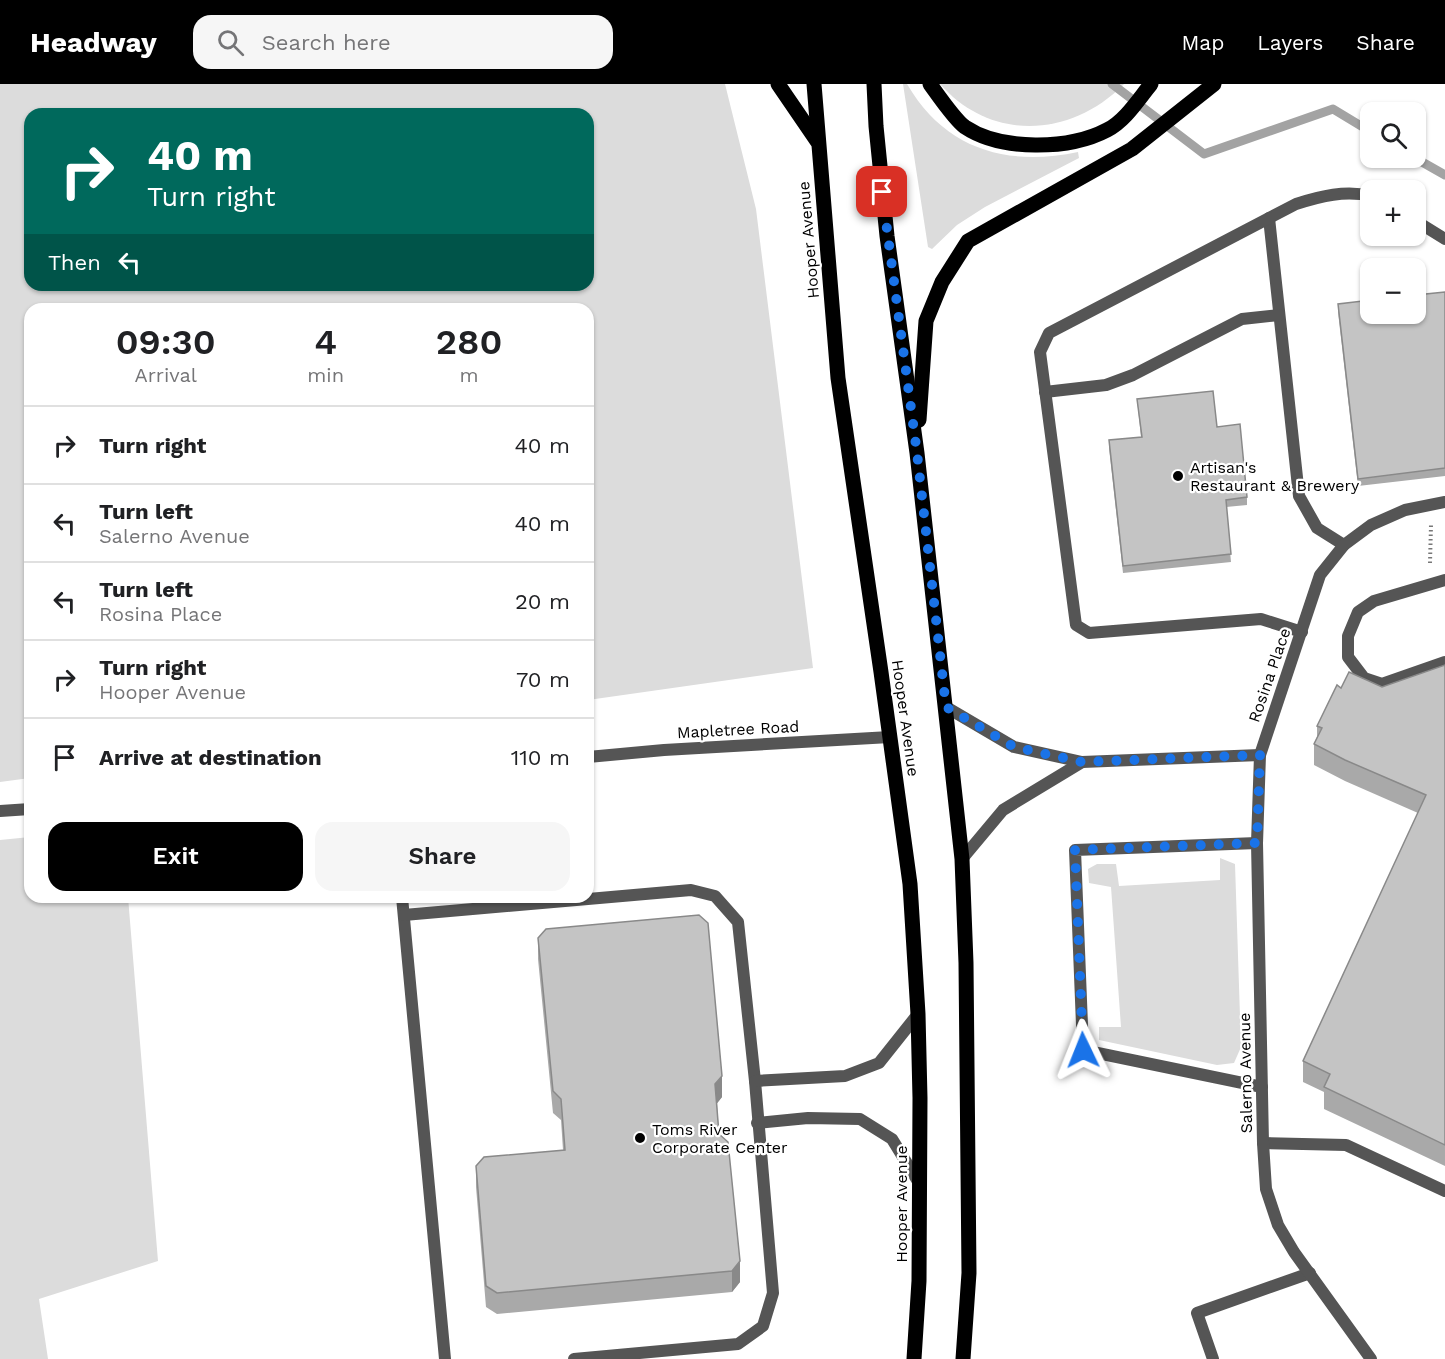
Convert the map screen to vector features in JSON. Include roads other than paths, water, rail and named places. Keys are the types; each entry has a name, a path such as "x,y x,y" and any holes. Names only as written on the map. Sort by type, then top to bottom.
{"main road":[{"path":"778,84 818,143"},
{"name":"Hooper Avenue","path":"813,84 838,378 910,884 918,1014 920,1098 919,1281 914,1359"},
{"path":"874,84 887,236 917,453 962,859 966,963 969,1274 963,1359"},
{"path":"930,84 963,126 990,139 1036,146 1081,141 1108,130 1131,110 1150,85"},
{"path":"917,453 926,321 942,282 968,241 1132,149 1214,84"}],"street":[{"path":"1302,632 1261,619 1089,633 1076,625 1040,352 1049,333 1296,204 1326,195 1360,193"},
{"path":"1269,218 1299,496 1317,528 1344,545"},
{"path":"1426,227 1445,239"},
{"path":"1045,392 1106,385 1133,375 1242,320 1279,315"},
{"name":"Rosina Place","path":"1260,755 1320,575 1344,545 1371,525 1405,510 1445,502"},
{"path":"1445,580 1374,601 1358,612 1348,636 1348,657 1364,678 1382,684 1445,663"},
{"path":"946,707 1014,747 1082,762 1260,755"},
{"name":"Mapletree Road","path":"594,756 890,736"},
{"name":"Salerno Avenue","path":"1260,755 1257,843 1263,1143 1266,1189 1278,1226 1294,1252 1371,1359"},
{"path":"962,859 1003,810 1082,762"},
{"path":"0,811 24,809"},
{"path":"1257,843 1075,850 1083,1050 1262,1087"},
{"path":"574,1359 738,1344 763,1326 773,1293 738,922 715,896 692,890 594,899"},
{"path":"403,903 445,1359"},
{"path":"404,915 542,903"},
{"path":"754,1081 845,1076 879,1063 918,1014"},
{"path":"757,1123 808,1118 860,1119 892,1139 919,1183"},
{"path":"1263,1143 1346,1146 1445,1191"},
{"path":"1213,1359 1197,1313 1310,1273"}],"waterway":[{"path":"1112,84 1204,154 1333,109 1360,125"},
{"path":"1426,164 1445,175"}],"place":[{"name":"Artisan's Restaurant & Brewery","path":"1178,476"},
{"name":"Toms River Corporate Center","path":"640,1138"}]}
